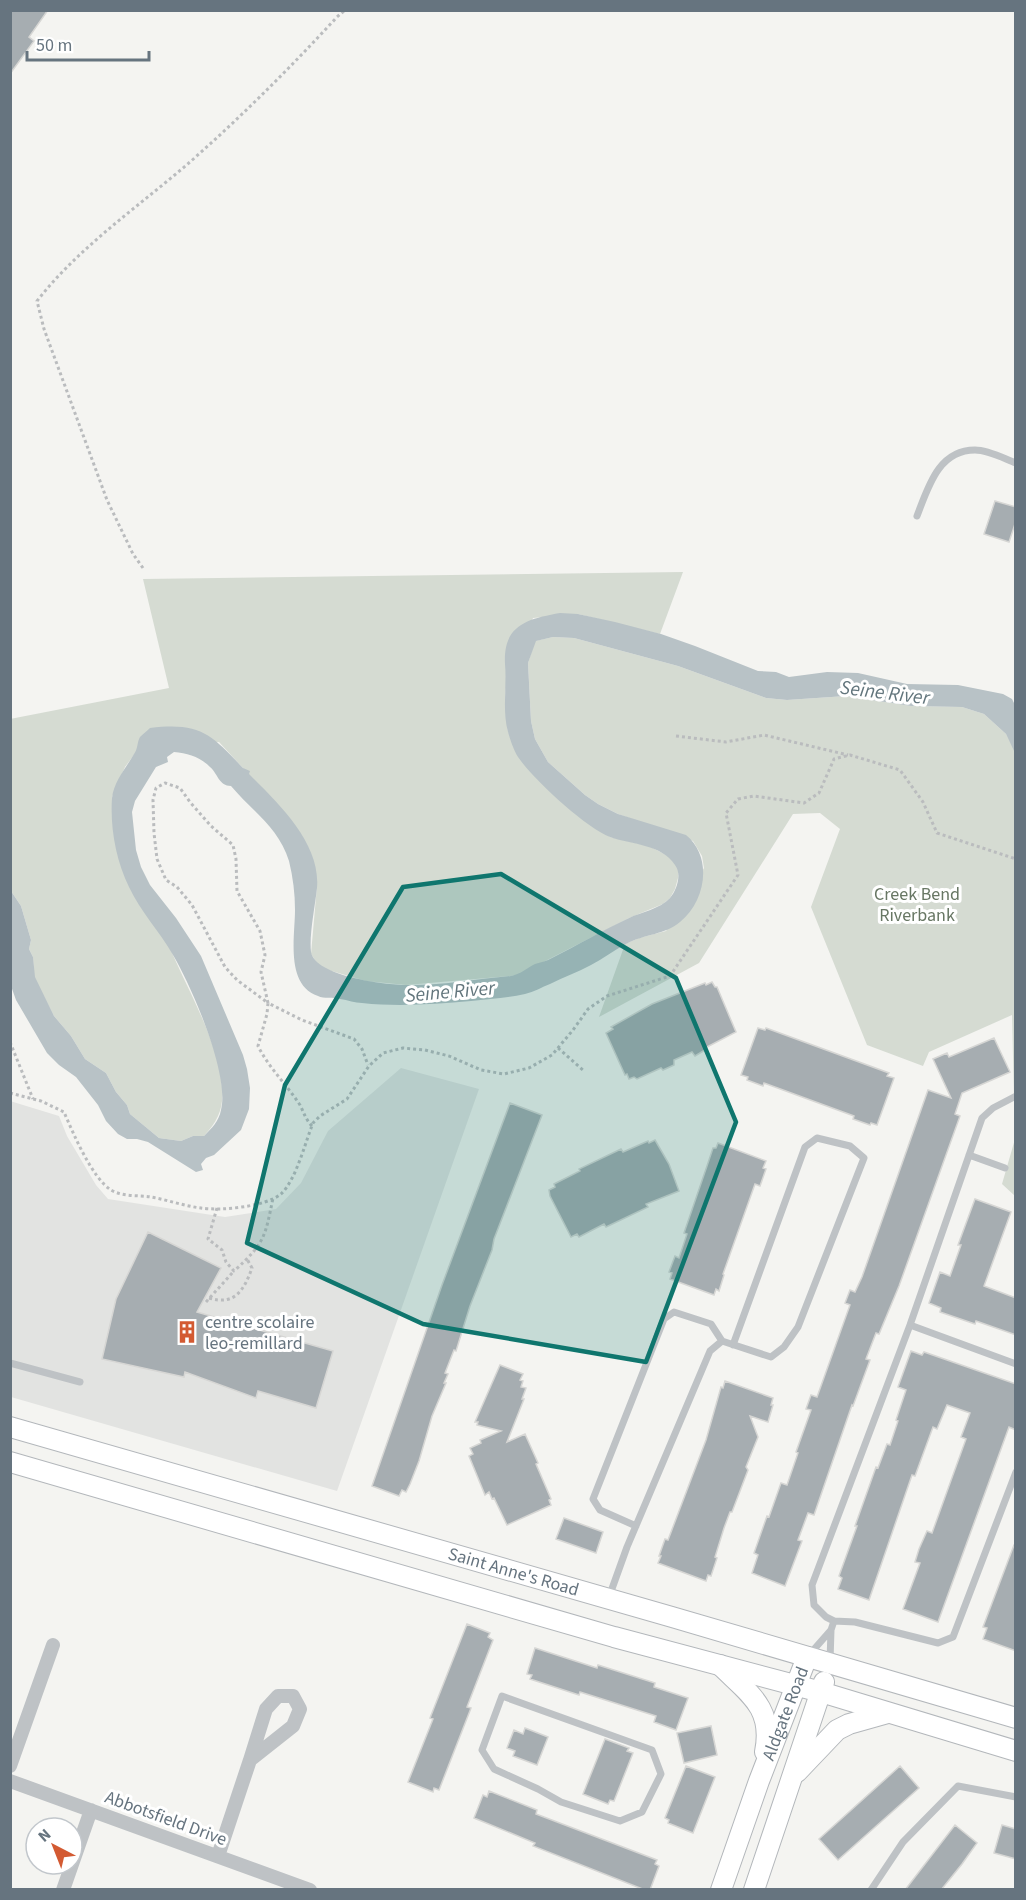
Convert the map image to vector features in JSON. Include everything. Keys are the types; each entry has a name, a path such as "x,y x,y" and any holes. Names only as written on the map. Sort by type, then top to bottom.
{"main road":[{"name":"Saint Anne's Road","path":"10,1427 1016,1718"},
{"name":"Saint Anne's Road","path":"10,1462 614,1637 821,1692 1016,1751"},
{"name":"Aldgate Road","path":"721,1890 759,1781 807,1657"},
{"path":"718,1663 761,1706 766,1720 768,1740 759,1781"},
{"name":"Aldgate Road","path":"754,1890 830,1664"},
{"path":"793,1776 837,1730 889,1712"}],"street":[{"path":"10,1766 54,1645"},
{"path":"218,1856 266,1709 278,1696 293,1696 300,1709 293,1726 250,1760"},
{"name":"Abbotsfield Drive","path":"10,1781 310,1890"},
{"path":"63,1890 92,1810"}],"lane":[{"path":"917,516 932,479 947,459 975,450 1016,463"},
{"path":"1016,1095 993,1108 982,1118 910,1325 812,1586 814,1605 826,1617 834,1621 855,1622 938,1643 953,1637 1016,1472"},
{"path":"636,1526 600,1510 593,1499 664,1319 675,1312 711,1324 722,1341 733,1345 771,1357 784,1347 798,1327 864,1158 850,1146 817,1138 805,1147 733,1345"},
{"path":"969,1155 1005,1168"},
{"path":"910,1325 1016,1364"},
{"path":"608,1600 636,1526 710,1352 722,1341"},
{"path":"10,1363 80,1382"},
{"path":"831,1630 834,1621"},
{"name":"Aldgate Road","path":"807,1657 831,1630"},
{"name":"Aldgate Road","path":"830,1664 831,1630"},
{"path":"502,1696 652,1750 661,1774 642,1812 620,1821 561,1802 494,1769 482,1750 502,1696"},
{"path":"871,1890 903,1842 958,1786 1016,1797"}],"path":[{"path":"143,568 133,554 107,500 44,329 37,301 56,277 253,104 345,10"},
{"path":"676,736 726,742 764,735 850,755 900,770 923,802 937,833 1016,859"},
{"path":"10,1093 33,1099 64,1112 76,1140 102,1181 111,1190 122,1195 149,1197 202,1209 239,1207 273,1198 280,1195 287,1186 312,1126 320,1116 347,1100 369,1066 383,1053 403,1048 425,1050 448,1056 481,1070 504,1074 528,1068 552,1055 588,1009 607,996 670,976 738,875 726,813 738,799 754,796 804,803 819,793 834,759 850,755"},
{"path":"312,1126 306,1121 302,1108 263,1057 258,1046 268,1003 261,972 265,955 260,931 237,891 233,844 211,826 180,788 165,783 156,788 153,800 157,859 165,880 177,887 192,905 225,967 237,980 268,1003 302,1020 354,1039 362,1048 369,1066"},
{"path":"10,1042 33,1099"},
{"path":"558,1048 584,1071"},
{"path":"206,1302 234,1270 256,1251 264,1238 273,1198"},
{"path":"217,1208 208,1239 222,1250 226,1262 234,1270"},
{"path":"209,1298 222,1302 234,1298 247,1281 252,1268 247,1259"}],"highlighted area":[{"path":"501,874 676,978 736,1122 646,1362 423,1324 247,1243 285,1085 403,887"}],"shaded area":[{"path":"401,1068 479,1089 337,1491 11,1397 10,1101 59,1116 67,1136 96,1185 108,1199 225,1217 276,1209 301,1183 328,1131"}],"green space":[{"path":"683,572 660,634 578,614 533,618 507,682 505,693 508,732 610,837 649,846 668,856 678,867 675,889 663,904 629,918 520,974 406,985 366,981 319,966 311,954 317,886 243,768 219,742 136,752 125,767 112,797 173,955 210,1037 220,1071 222,1101 219,1114 204,1136 193,1136 181,1141 159,1138 130,1114 127,1105 116,1092 106,1073 85,1059 71,1036 54,1016 34,977 33,957 29,949 31,940 21,906 11,891 10,719 169,688 143,579"},
{"name":"Creek Bend Riverbank","path":"553,637 574,638 678,666 766,698 787,700 846,696 911,706 962,707 984,714 1006,734 1016,753 1015,1196 1002,1184 1015,1139 1012,1015 929,1052 923,1066 867,1045 811,907 840,829 820,813 793,814 699,963 599,1017 625,944 666,931 704,868 702,856 693,841 618,814 598,804 548,762 535,739 531,721 528,663 535,641"}],"water":[{"name":"Seine River","path":"560,613 578,614 661,634 758,671 776,672 789,677 827,672 858,673 907,684 958,685 1003,694 1012,699 1015,705 1015,753 1006,734 984,714 962,707 911,706 846,696 787,700 766,698 678,666 574,638 553,637 536,641 528,663 531,721 535,739 548,762 598,804 618,814 686,835 695,844 703,867 703,879 696,903 689,913 674,926 622,946 586,968 532,992 471,1001 403,1005 359,1003 318,996 300,982 294,959 294,885 289,861 279,839 231,786 221,782 206,764 194,756 174,752 167,757 168,762 156,767 135,801 132,812 136,850 150,885 176,918 201,956 243,1055 250,1088 249,1109 241,1130 214,1155 206,1158 201,1164 203,1170 196,1172 148,1142 127,1139 118,1134 106,1121 98,1105 76,1077 47,1053 16,1000 11,986 11,891 21,906 31,940 29,949 33,957 35,977 54,1016 71,1036 85,1059 106,1073 116,1092 127,1105 130,1114 159,1138 181,1141 193,1136 204,1136 217,1121 221,1110 220,1076 215,1054 208,1031 181,969 129,887 117,855 113,832 112,798 115,786 135,752 140,737 150,728 193,729 213,739 243,768 250,771 249,774 284,811 305,840 316,871 317,888 311,929 311,952 315,960 325,967 352,978 418,985 511,976 550,959 629,918 656,908 670,898 677,886 678,873 669,858 646,846 610,837 588,824 535,778 518,757 512,745 506,724 505,707 505,651 508,640 519,626 528,621"}],"building":[{"path":"10,10 48,10 29,37 34,41 10,74"},
{"path":"995,501 1016,507 1016,521 1009,542 984,534"},
{"path":"712,982 717,987 736,1032 705,1048 695,1056 692,1052 674,1060 674,1065 663,1070 661,1068 637,1079 634,1077 629,1079 606,1033 613,1029 611,1027 652,1004"},
{"path":"758,1028 765,1030 766,1028 889,1073 887,1076 894,1078 877,1125 853,1119 854,1116 764,1083 763,1086 747,1080 748,1077 741,1075"},
{"path":"994,1038 1010,1072 962,1093 955,1114 960,1116 899,1286 866,1359 870,1360 814,1515 808,1513 798,1540 802,1541 785,1586 752,1573 758,1555 754,1553 767,1516 769,1517 781,1483 787,1485 798,1453 796,1452 811,1410 806,1409 811,1395 817,1397 850,1305 845,1303 850,1290 855,1292 862,1277 928,1090 951,1098 933,1059 947,1053 949,1057"},
{"path":"510,1103 542,1115 494,1239 456,1351 454,1350 445,1373 448,1374 444,1383 446,1383 432,1416 419,1461 406,1492 402,1490 399,1496 372,1486 442,1285"},
{"path":"655,1140 669,1164 679,1191 646,1204 648,1207 606,1227 604,1224 579,1237 577,1234 571,1237 550,1196 549,1190 555,1187 554,1184 621,1149 623,1152"},
{"path":"718,1143 766,1161 763,1168 766,1169 760,1186 755,1184 719,1291 716,1289 714,1295 670,1279 672,1273 669,1272 675,1256 679,1258 687,1234 684,1233 713,1148 716,1148"},
{"path":"975,1199 1011,1212 984,1286 1016,1298 1016,1335 976,1321 975,1324 940,1312 941,1308 929,1303 940,1272 950,1276 961,1245 958,1245"},
{"name":"centre scolaire leo-remillard","path":"148,1232 221,1268 197,1312 333,1351 316,1408 258,1391 256,1398 185,1372 184,1377 102,1359 116,1299"},
{"path":"911,1351 922,1355 924,1352 1016,1384 1016,1430 1009,1427 938,1622 903,1609 920,1563 915,1562 919,1549 927,1531 932,1533 966,1439 961,1437 970,1413 947,1405 937,1429 933,1427 915,1476 912,1475 869,1600 838,1589 842,1578 839,1576 876,1467 878,1468 887,1444 890,1445 898,1421 896,1420 906,1390 898,1387"},
{"path":"500,1365 523,1374 520,1380 523,1381 521,1387 526,1388 507,1442 525,1434 551,1499 549,1500 551,1505 507,1525 494,1498 492,1499 489,1492 485,1495 469,1456 473,1454 470,1448 481,1443 480,1440 501,1431 477,1425 478,1422 475,1422"},
{"path":"725,1381 773,1398 771,1405 773,1405 768,1422 750,1416 758,1437 746,1467 748,1470 724,1528 711,1576 708,1575 706,1581 658,1563 665,1539 668,1540 706,1440 721,1387 723,1388"},
{"path":"564,1518 603,1532 596,1553 556,1539"},
{"path":"1014,1545 1016,1545 1016,1651 983,1639 987,1628 983,1627"},
{"path":"467,1624 490,1633 488,1637 493,1640 467,1707 471,1708 439,1790 434,1788 433,1792 408,1782"},
{"path":"535,1648 597,1668 598,1665 655,1683 654,1687 688,1698 676,1730 654,1722 656,1716 530,1679 532,1675 527,1674"},
{"path":"711,1726 717,1755 684,1763 677,1733"},
{"path":"525,1728 548,1737 537,1765 513,1756 515,1751 507,1748 514,1730 523,1734"},
{"path":"605,1739 629,1748 627,1751 633,1753 614,1801 610,1800 608,1804 583,1794"},
{"path":"686,1766 715,1777 693,1833 668,1823 669,1820 665,1818"},
{"path":"900,1766 919,1788 838,1860 819,1839"},
{"path":"489,1791 537,1810 536,1814 657,1860 655,1864 659,1866 650,1890 533,1846 535,1843 474,1818 483,1795 487,1797"},
{"path":"955,1825 977,1843 962,1864 941,1890 905,1890"},
{"path":"1002,1825 1016,1829 1016,1859 994,1853"}],"place":[{"name":"centre scolaire leo-remillard","path":"187,1332"}]}
